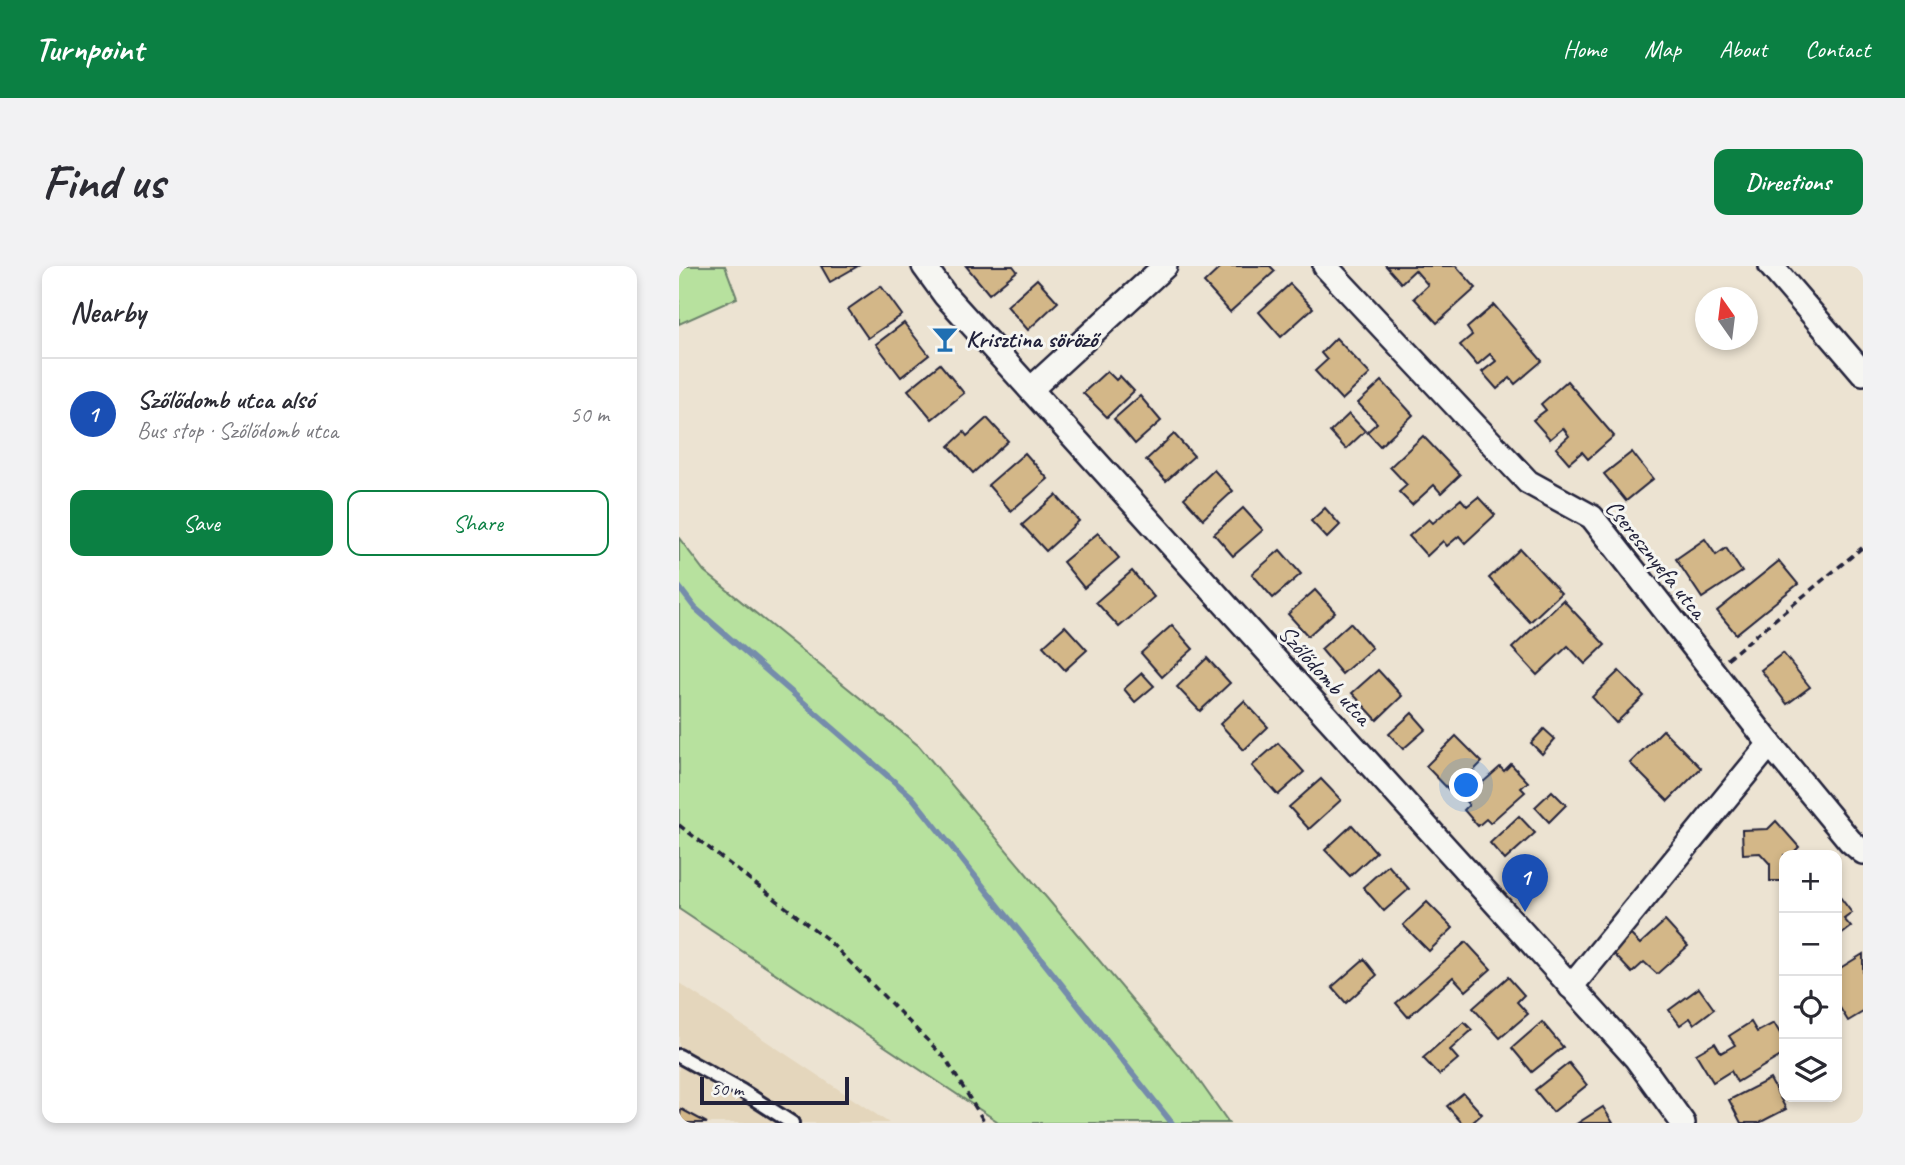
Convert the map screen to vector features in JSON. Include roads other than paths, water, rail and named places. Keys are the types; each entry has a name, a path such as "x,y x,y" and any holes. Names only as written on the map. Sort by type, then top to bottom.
{"street":[{"name":"Szőlődomb utca","path":"924,266 945,295 1636,1058 1683,1123"},
{"path":"1031,389 1165,266"},
{"name":"Cseresznyefa utca","path":"1325,266 1528,482 1592,517 1770,744 1850,841 1863,852"},
{"path":"1771,266 1863,373"},
{"path":"1571,987 1770,744"}],"lane":[{"path":"679,1056 792,1123"}],"waterway":[{"path":"679,587 695,608 912,797 1172,1123"}],"place":[{"name":"Krisztina söröző","path":"945,339"},
{"name":"Szőlődomb utca alsó","path":"1525,912"}]}
